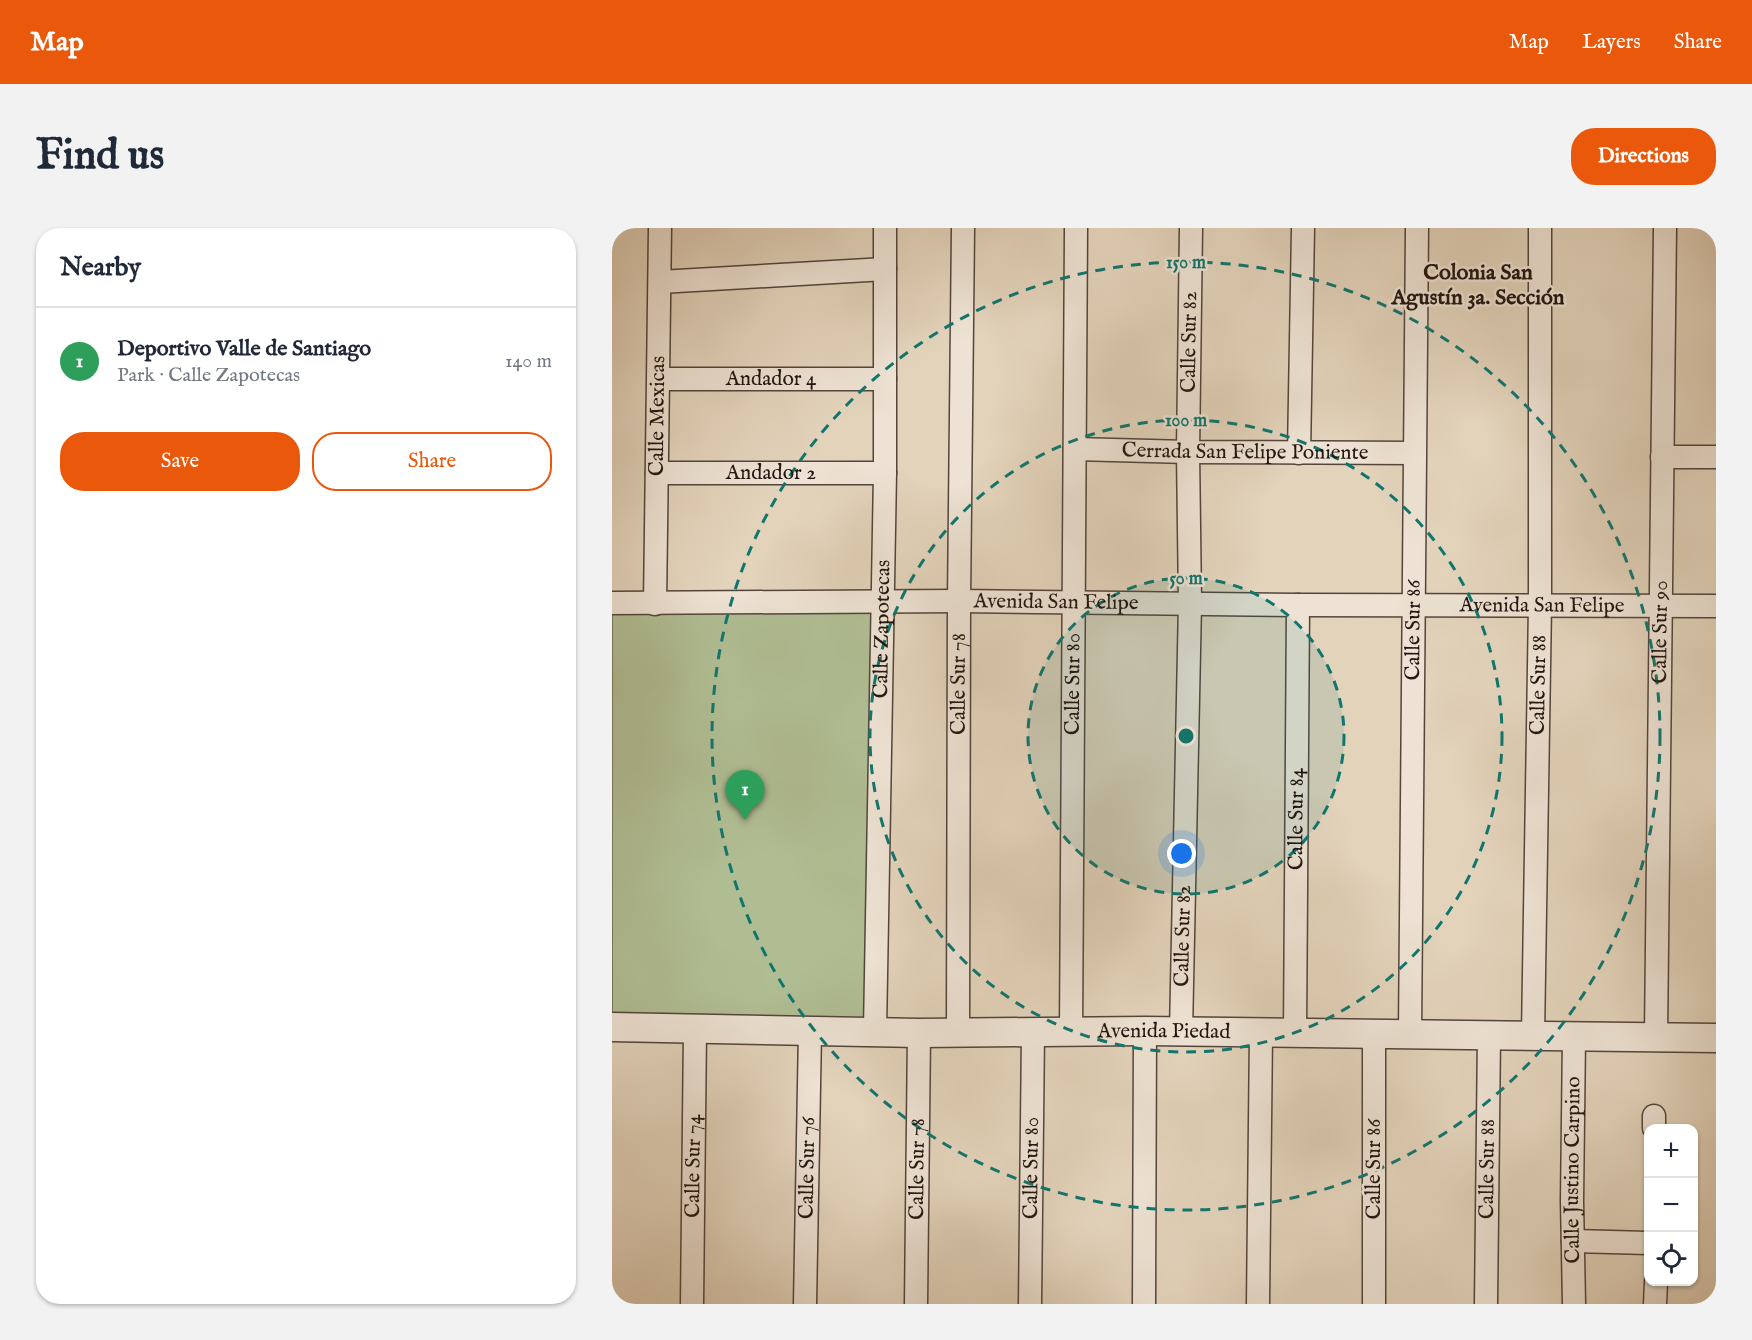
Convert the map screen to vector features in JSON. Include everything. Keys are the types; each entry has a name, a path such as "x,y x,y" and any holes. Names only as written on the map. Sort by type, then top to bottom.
{"street":[{"name":"Calle Mexicas","path":"656,604 660,228"},
{"name":"Calle Zapotecas","path":"876,1031 885,472 885,228"},
{"name":"Calle Sur 78","path":"958,1032 963,228"},
{"name":"Calle Sur 80","path":"1071,1032 1076,228"},
{"name":"Calle Sur 82","path":"1181,1032 1190,603 1188,453 1191,228"},
{"path":"1299,453 1303,228"},
{"name":"Calle Sur 86","path":"1410,1034 1417,228"},
{"name":"Calle Sur 88","path":"1533,1035 1540,605 1540,228"},
{"name":"Calle Sur 90","path":"1656,1036 1665,228"},
{"path":"660,282 885,269"},
{"name":"Andador 4","path":"658,379 885,379"},
{"name":"Cerrada San Felipe Poniente","path":"1075,449 1188,453 1414,453"},
{"path":"1662,457 1716,458"},
{"name":"Andador 2","path":"657,473 885,472"},
{"name":"Avenida San Felipe","path":"612,603 959,601 1716,606"},
{"name":"Calle Sur 84","path":"1295,1033 1298,605"},
{"name":"Avenida Piedad","path":"612,1028 919,1033 1145,1031 1716,1038"},
{"name":"Calle Sur 74","path":"692,1304 696,1029"},
{"name":"Calle Sur 76","path":"805,1304 810,1031"},
{"path":"1144,1304 1145,1031"},
{"name":"Calle Sur 80","path":"1030,1304 1033,1032"},
{"name":"Calle Sur 78","path":"916,1304 919,1033"},
{"path":"1258,1304 1261,1033"},
{"name":"Calle Sur 86","path":"1374,1034 1374,1304"},
{"name":"Calle Sur 88","path":"1485,1304 1489,1034"},
{"name":"Calle Justino Carpino","path":"1574,1036 1574,1304"},
{"path":"1573,1241 1644,1243"},
{"path":"1656,1286 1656,1304"}],"green space":[{"path":"612,608 880,608 875,1034 612,1034"}],"place":[{"name":"Deportivo Valle de Santiago","path":"745,820"}],"district":[{"name":"Colonia San Agustín 3a. Sección","path":"1478,286"}]}
